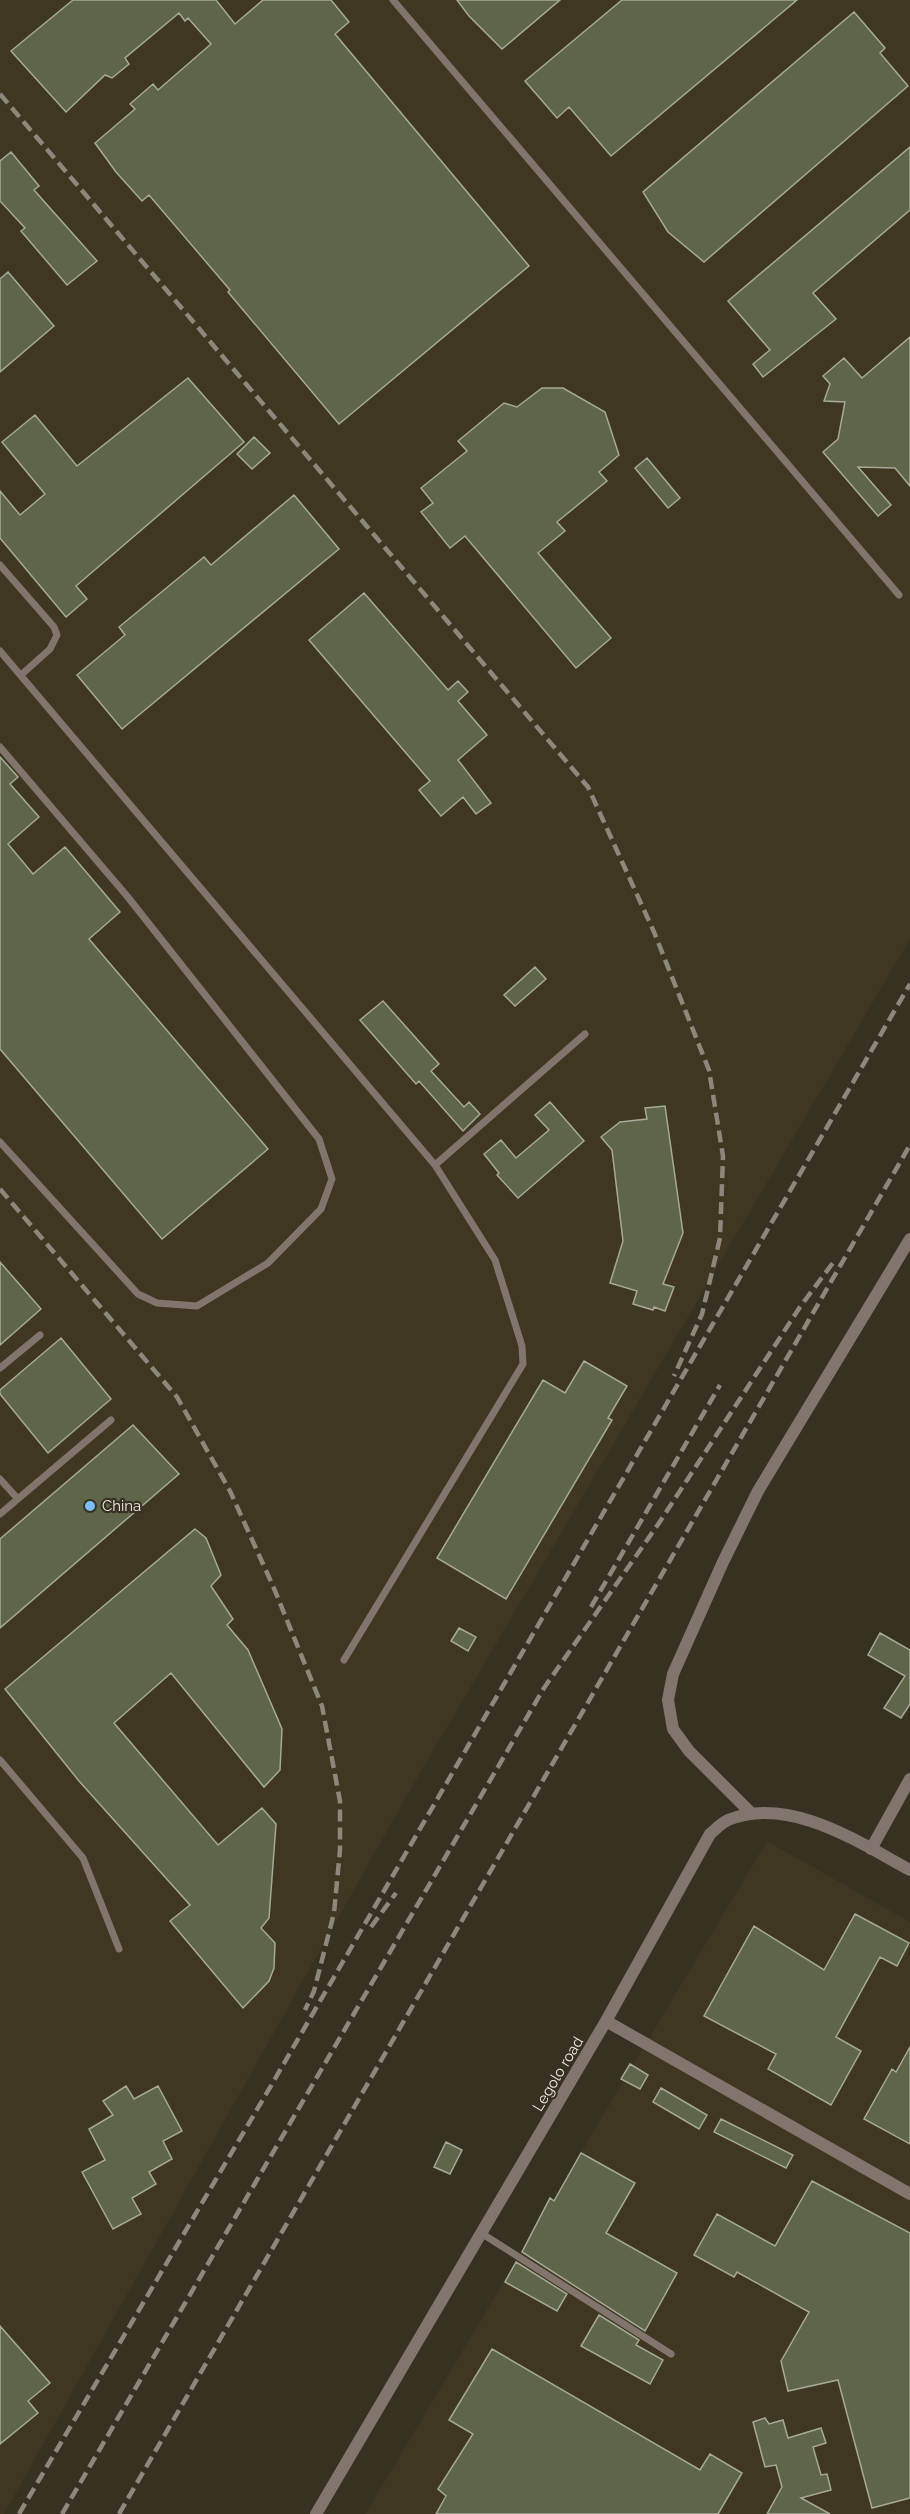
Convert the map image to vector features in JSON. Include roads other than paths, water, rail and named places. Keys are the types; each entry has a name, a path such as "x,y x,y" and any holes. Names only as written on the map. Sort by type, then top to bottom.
{"street":[{"path":"751,1813 689,1751 673,1729 668,1700 673,1674 723,1562 758,1491 910,1239"},
{"path":"871,1849 910,1779"},
{"name":"Legolo road","path":"316,2514 606,2021 710,1834 726,1821 751,1813 780,1813 822,1826 910,1870"},
{"path":"606,2021 910,2194"}],"lane":[{"path":"393,0 899,595"},
{"path":"0,565 54,627 57,635 50,649 21,675"},
{"path":"0,651 435,1165 495,1260 522,1346 523,1364 344,1660"},
{"path":"0,747 127,896 319,1139 332,1179 321,1209 268,1263 197,1306 157,1304 138,1293 0,1142"},
{"path":"435,1165 585,1035"},
{"path":"0,1368 40,1335"},
{"path":"0,1514 111,1420"},
{"path":"0,1479 18,1499"},
{"path":"0,1760 84,1858 119,1949"},
{"path":"481,2233 670,2354"}],"railway":[{"path":"0,94 588,787 654,932 709,1070 723,1156 720,1238 702,1314 674,1376"},
{"path":"19,2514 272,2084 910,984"},
{"path":"119,2514 910,1145"},
{"path":"0,1189 177,1397 230,1491 273,1586 322,1706 340,1801 340,1850 334,1913 314,1991 305,2010"},
{"path":"62,2514 544,1688 659,1523 800,1307 835,1260"},
{"path":"591,1607 720,1385"},
{"path":"371,1927 396,1893"}],"place":[{"name":"China","path":"90,1506"}]}
